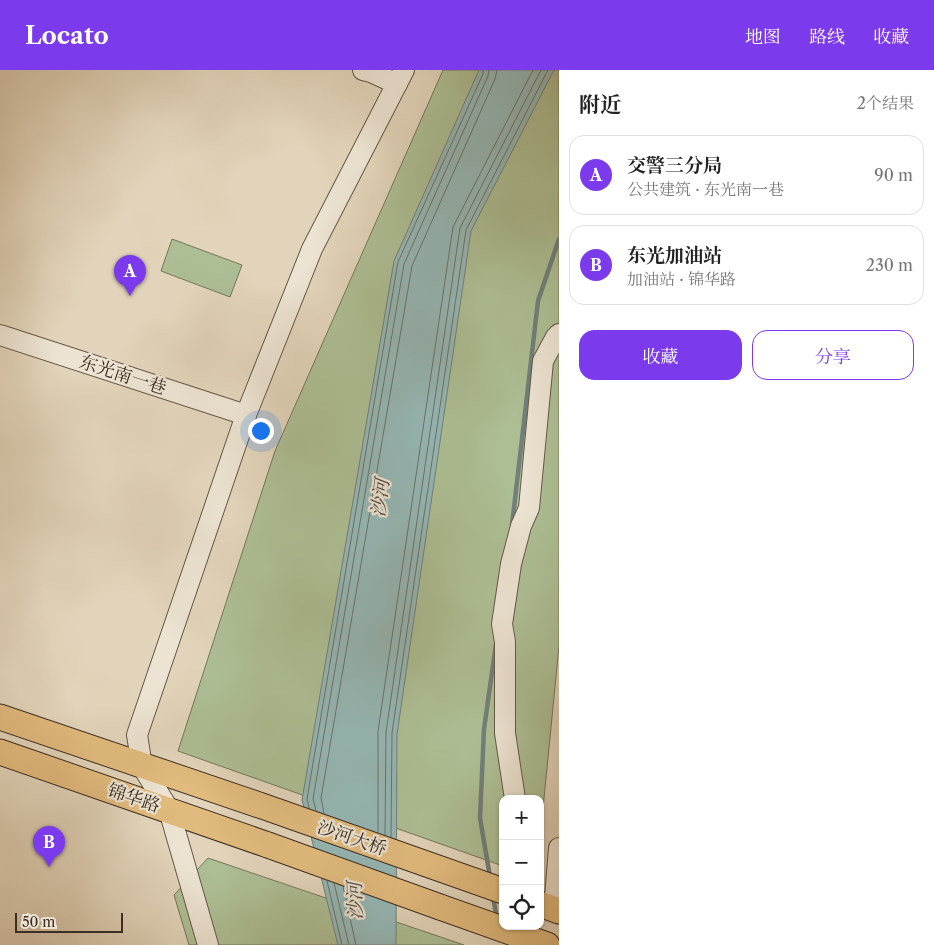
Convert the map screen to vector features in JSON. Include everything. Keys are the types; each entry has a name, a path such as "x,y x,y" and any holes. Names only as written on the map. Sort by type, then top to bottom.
{"main road":[{"name":"锦华路","path":"0,717 265,807"},
{"name":"锦华路","path":"0,752 268,845"},
{"name":"沙河大桥","path":"265,807 499,890"},
{"name":"沙河大桥","path":"268,845 538,942"}],"street":[{"path":"208,945 169,810 142,766 137,736 246,415 312,249 400,77 363,70"},
{"path":"515,795 505,733 504,642 502,624 511,564 521,526 530,508 543,361 559,334"},
{"name":"东光南一巷","path":"0,335 246,415"},
{"path":"551,908 559,848"}],"green space":[{"path":"443,70 559,70 559,646 544,798 544,795 499,795 499,865 178,751 275,451"},
{"path":"172,239 242,265 230,297 161,271"},
{"path":"208,858 464,945 189,945 174,895"}],"water":[{"name":"沙河","path":"479,70 554,70 471,231 397,734 396,945 338,945 302,800 394,261"}],"waterway":[{"path":"512,525 538,301 559,239"},
{"path":"490,877 480,818 484,729 496,644"},
{"path":"493,897 497,919"}],"place":[{"name":"交警三分局","path":"130,296"},
{"name":"东光加油站","path":"49,867"}]}
